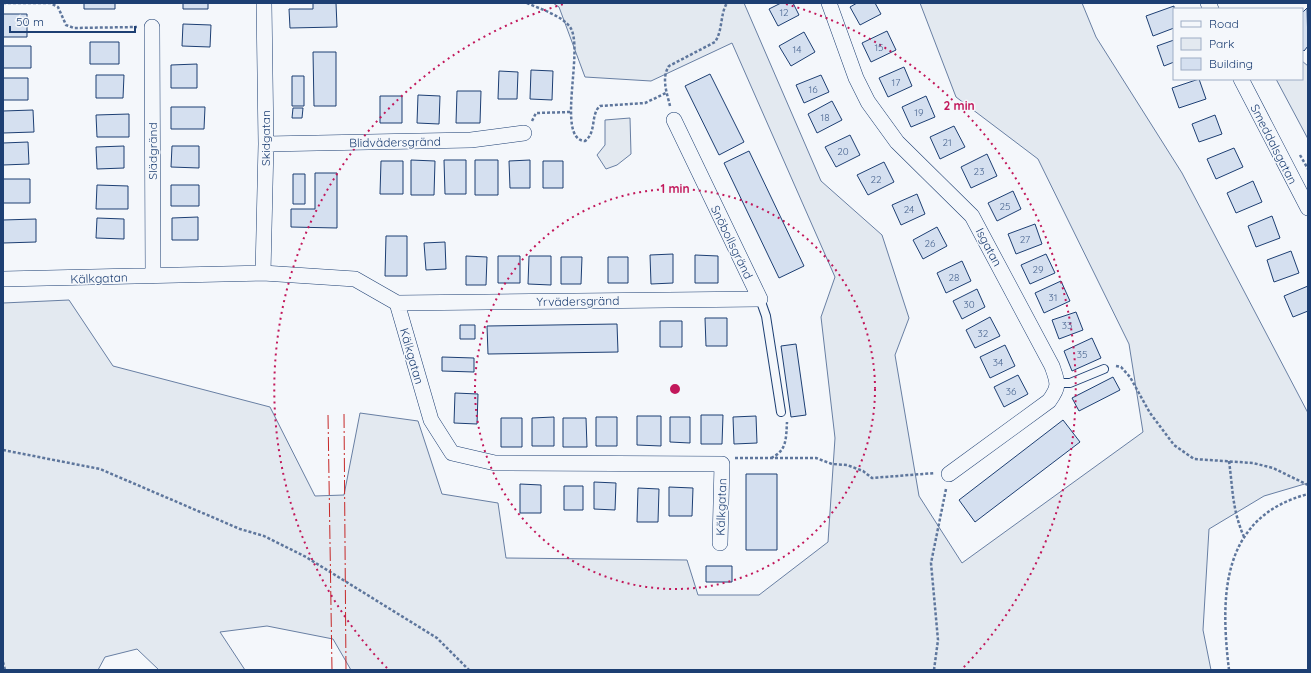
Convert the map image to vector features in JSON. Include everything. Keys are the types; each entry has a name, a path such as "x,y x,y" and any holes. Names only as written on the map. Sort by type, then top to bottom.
{"street":[{"name":"Skidgatan","path":"263,273 266,144 264,3"},
{"name":"Isgatan","path":"829,3 856,78 868,102 897,142 972,216 1052,366 1058,383"},
{"name":"Slädgränd","path":"152,27 153,276"},
{"name":"Smeddalsgatan","path":"1242,80 1308,208"},
{"name":"Snöbollsgränd","path":"674,120 760,299"},
{"name":"Blidvädersgränd","path":"266,144 471,140 524,133"},
{"name":"Kälkgatan","path":"3,279 263,273 354,279 397,303 431,420 452,453 495,463 722,464 720,543"},
{"name":"Yrvädersgränd","path":"397,303 760,299"},
{"path":"949,474 1048,401 1055,393 1058,383"}],"lane":[{"path":"760,299 766,316 781,412"},
{"path":"1058,383 1070,383 1104,369"}],"path":[{"path":"3,3 50,3 58,7 66,25 74,28 152,27"},
{"path":"527,3 558,18 571,28 574,35 575,59 570,123 577,139 585,141 592,132 597,109 600,106 645,103 666,93"},
{"path":"674,120 666,93 665,77 669,66 715,42 719,36 723,12 727,3"},
{"path":"524,133 536,113 571,112"},
{"path":"1104,369 1113,366 1121,367 1130,377 1150,413 1174,445 1194,459 1229,461 1273,468 1308,485"},
{"path":"771,459 779,455 785,447 787,419 781,412"},
{"path":"3,450 100,468 240,529 264,536 306,557 437,638 469,670"},
{"path":"722,464 734,458 816,458 832,464 847,465 863,471 872,478 929,472 949,474 931,563 938,640 934,670"},
{"path":"1229,461 1232,498 1236,519 1244,537"},
{"path":"1229,670 1225,605 1231,566 1239,544 1253,525 1272,508 1308,494"},
{"path":"3,662 5,670"}],"green space":[{"path":"553,3 744,3 821,181 882,235 909,318 895,355 919,496 962,563 1143,432 1129,344 1038,159 956,97 920,3 1082,3 1096,37 1182,173 1308,413 1308,483 1264,496 1209,529 1203,630 1211,670 351,670 333,639 267,626 220,632 245,670 159,670 137,649 105,657 98,670 3,670 3,303 69,300 113,366 270,407 315,496 344,495 360,413 418,421 442,494 498,503 506,558 687,560 698,595 759,595 828,542 835,438 821,317 835,277 732,43 651,81 585,77 559,7"},
{"path":"1303,62 1308,66 1308,139 1277,80 1303,80"},
{"path":"630,118 631,154 617,165 606,169 597,155 605,145 605,120"}],"building":[{"path":"84,3 115,3 115,9 84,9"},
{"path":"183,3 208,3 208,9 183,9"},
{"path":"313,3 336,3 337,27 290,28 289,9 313,9"},
{"path":"781,3 793,3 799,15 778,26 769,9"},
{"path":"857,3 875,3 881,14 860,25 850,7"},
{"path":"1174,6 1173,28 1153,36 1146,16"},
{"path":"1307,8 1308,46 1304,51 1303,50 1303,12"},
{"path":"3,14 27,14 27,37 3,37"},
{"path":"183,24 211,25 210,47 182,46"},
{"path":"887,31 896,50 871,62 862,43"},
{"path":"804,32 815,52 791,66 779,46"},
{"path":"1173,40 1173,62 1164,66 1157,46"},
{"path":"90,42 119,42 119,64 90,64"},
{"path":"3,46 31,46 31,68 3,68"},
{"path":"313,52 336,52 336,106 314,106"},
{"path":"197,64 197,88 171,88 171,65"},
{"path":"904,67 912,86 888,97 879,78"},
{"path":"531,70 553,71 552,100 530,99"},
{"path":"499,71 518,72 517,99 498,99"},
{"path":"710,74 744,142 719,155 685,86"},
{"path":"96,75 124,75 123,98 96,98"},
{"path":"821,75 829,92 804,103 796,85"},
{"path":"292,76 304,76 304,106 292,106"},
{"path":"3,78 28,78 28,100 3,100"},
{"path":"1199,80 1206,99 1179,108 1172,88"},
{"path":"457,91 481,91 480,123 456,123"},
{"path":"418,95 440,96 439,124 417,123"},
{"path":"380,96 402,96 402,123 380,123"},
{"path":"926,96 935,117 911,127 902,107"},
{"path":"832,101 842,120 817,133 808,114"},
{"path":"171,107 205,107 204,129 171,129"},
{"path":"293,108 303,108 302,118 292,118"},
{"path":"33,110 34,132 3,133 3,111"},
{"path":"129,114 129,137 97,137 96,115"},
{"path":"1215,115 1222,134 1199,142 1192,124"},
{"path":"954,126 965,147 940,159 930,137"},
{"path":"850,135 860,155 836,167 825,147"},
{"path":"28,142 29,164 3,165 3,143"},
{"path":"124,146 124,168 97,169 96,147"},
{"path":"172,146 199,146 199,168 171,167"},
{"path":"1234,148 1243,167 1216,179 1207,159"},
{"path":"749,151 804,266 779,278 724,163"},
{"path":"987,154 997,176 971,188 961,167"},
{"path":"411,160 435,161 434,195 411,195"},
{"path":"444,160 466,160 466,194 445,194"},
{"path":"475,160 498,160 498,195 475,195"},
{"path":"530,160 530,188 510,188 509,161"},
{"path":"381,161 403,161 403,194 380,194"},
{"path":"543,161 563,161 563,188 543,188"},
{"path":"884,162 894,182 868,195 857,175"},
{"path":"315,173 337,173 337,228 291,227 291,209 315,209"},
{"path":"293,174 305,174 305,204 293,204"},
{"path":"3,179 30,179 30,203 3,203"},
{"path":"1253,181 1262,202 1236,213 1227,193"},
{"path":"97,185 128,186 128,209 96,209"},
{"path":"171,185 199,185 199,206 171,206"},
{"path":"1013,191 1021,209 997,221 988,203"},
{"path":"917,194 925,214 901,225 892,205"},
{"path":"1272,216 1280,238 1256,247 1248,226"},
{"path":"198,217 198,240 172,240 172,218"},
{"path":"97,218 124,219 124,239 96,238"},
{"path":"36,219 36,242 3,243 3,220"},
{"path":"1035,224 1042,244 1016,254 1008,234"},
{"path":"937,227 947,246 923,259 913,240"},
{"path":"386,236 407,236 407,276 385,276"},
{"path":"445,242 446,269 426,270 424,243"},
{"path":"1291,251 1299,273 1274,282 1267,260"},
{"path":"673,254 673,283 651,284 650,255"},
{"path":"1046,254 1055,273 1030,284 1021,265"},
{"path":"695,255 718,256 718,283 695,283"},
{"path":"466,256 487,257 486,285 466,285"},
{"path":"498,256 520,256 520,283 498,283"},
{"path":"529,256 551,256 551,285 528,284"},
{"path":"561,257 582,257 581,284 561,284"},
{"path":"608,257 628,257 628,283 608,283"},
{"path":"962,261 971,281 946,293 937,273"},
{"path":"1061,281 1070,301 1044,313 1035,293"},
{"path":"1308,286 1308,311 1293,317 1284,296"},
{"path":"977,289 985,307 962,319 953,301"},
{"path":"1076,312 1083,330 1059,339 1052,320"},
{"path":"990,317 1000,336 975,348 966,330"},
{"path":"705,318 727,318 727,346 706,346"},
{"path":"660,321 682,321 682,347 660,347"},
{"path":"617,324 618,352 488,354 487,326"},
{"path":"460,325 475,325 475,339 460,339"},
{"path":"1092,338 1101,358 1072,371 1064,351"},
{"path":"796,344 806,415 791,417 781,346"},
{"path":"1005,345 1015,366 990,378 980,357"},
{"path":"442,357 474,358 474,372 442,371"},
{"path":"1018,375 1028,394 1004,407 994,387"},
{"path":"1113,377 1120,390 1079,411 1072,398"},
{"path":"455,393 478,394 477,424 454,423"},
{"path":"701,415 723,415 722,444 701,444"},
{"path":"637,416 661,416 661,446 637,445"},
{"path":"756,416 757,443 734,444 733,417"},
{"path":"554,417 554,446 532,446 532,418"},
{"path":"596,417 617,417 617,446 596,446"},
{"path":"670,417 690,417 690,443 670,442"},
{"path":"501,418 522,418 522,447 501,447"},
{"path":"563,418 586,418 587,447 563,447"},
{"path":"1063,420 1080,442 975,522 959,500"},
{"path":"746,474 777,474 777,550 746,550"},
{"path":"594,482 616,483 615,510 594,509"},
{"path":"520,484 541,485 541,513 520,513"},
{"path":"564,486 583,486 583,510 564,510"},
{"path":"669,487 693,488 692,516 669,516"},
{"path":"638,488 659,489 658,522 637,522"},
{"path":"706,566 732,566 732,582 706,582"}],"power":[{"path":"344,414 346,670"},
{"path":"328,415 332,670"}]}
